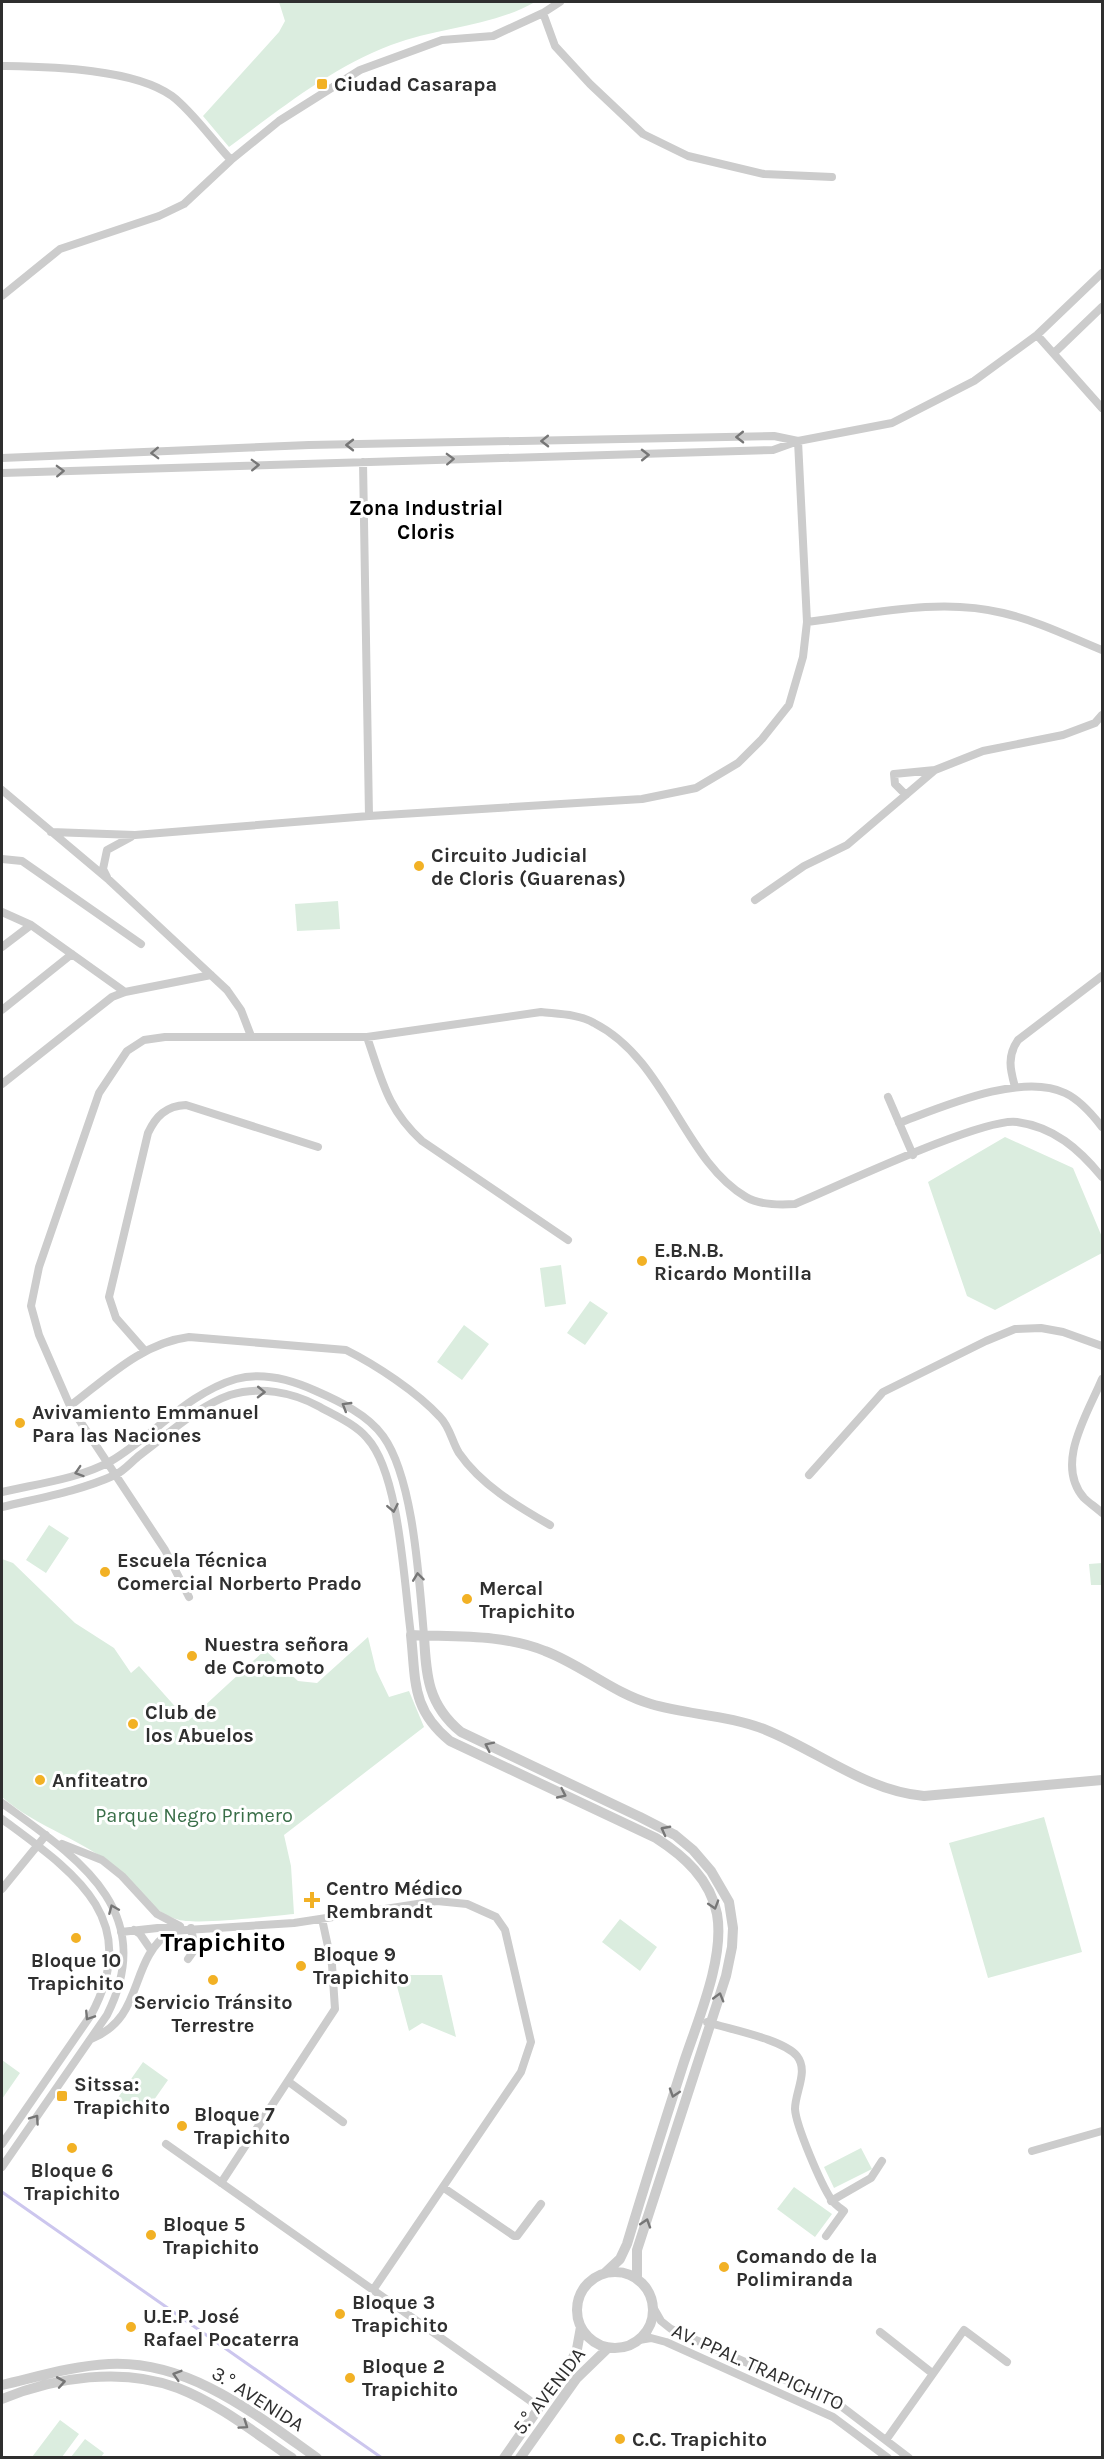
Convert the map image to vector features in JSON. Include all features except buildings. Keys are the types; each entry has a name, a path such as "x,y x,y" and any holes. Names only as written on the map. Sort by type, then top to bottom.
{"street":[{"path":"2,296 60,249 159,216 184,204 231,160 279,122 360,70 442,40 493,36 543,13 560,2"},
{"path":"543,13 555,46 590,84 643,134 688,156 764,174 832,177"},
{"path":"2,66 111,74 139,80 174,97 231,160"},
{"path":"2,472 773,450 798,441 892,423 974,381 1037,335 1102,273"},
{"path":"1054,353 1102,307"},
{"path":"1037,335 1102,408"},
{"path":"2,458 309,446 774,436 798,441"},
{"path":"51,832 135,835 369,816 642,799 696,788 738,762 762,739 789,705 803,657 807,622 798,441"},
{"path":"363,462 369,816"},
{"path":"807,622 936,606 971,608 1027,619 1102,650"},
{"path":"906,795 895,784 894,774 935,770 983,751 1062,735 1095,723 1102,715"},
{"path":"755,900 804,866 848,844 935,770"},
{"path":"2,790 109,880 227,990 241,1010 251,1036"},
{"path":"109,880 103,869 103,858 107,850 114,844 135,835"},
{"path":"2,859 22,861 141,944"},
{"path":"2,912 31,925 125,992"},
{"path":"3,945 31,925"},
{"path":"2,1010 72,954"},
{"path":"2,1084 102,1004 125,992 211,975"},
{"path":"1015,1087 1010,1059 1011,1050 1018,1040 1102,976"},
{"path":"189,1597 165,1550 70,1406 39,1335 32,1305 39,1267 99,1093 127,1051 144,1040 165,1037 367,1037 541,1011 569,1015 594,1022 622,1043 648,1069 708,1161 728,1185 748,1198 779,1205 795,1204 979,1128 1015,1121 1068,1140 1102,1177"},
{"path":"367,1037 388,1099 402,1123 422,1141 568,1240"},
{"path":"899,1123 956,1102 1015,1087 1040,1087 1063,1091 1075,1098 1102,1127"},
{"path":"888,1097 912,1155"},
{"path":"145,1351 116,1318 109,1297 148,1134 160,1114 168,1108 186,1105 318,1147"},
{"path":"809,1475 883,1392 986,1341 1015,1329 1041,1328 1063,1332 1102,1346"},
{"path":"70,1406 145,1351 171,1339 189,1337 346,1350 425,1403 442,1419 458,1451 469,1466 514,1503 549,1525"},
{"path":"2,1492 108,1462 194,1401 237,1379 259,1377 280,1379 327,1395 351,1409 382,1434 400,1468 418,1577 427,1674 434,1701 445,1719 461,1732 675,1836 711,1871 729,1902 733,1928 732,1947 711,2024 637,2250 637,2279"},
{"path":"1102,1379 1075,1442 1072,1472 1083,1497 1102,1513"},
{"path":"2,1507 54,1494 116,1474 210,1405 230,1395 260,1391 291,1394 335,1416 366,1436 383,1463 396,1521 418,1701 426,1718 450,1742 656,1838 687,1860 699,1874 711,1895 719,1932 717,1952 698,2020 627,2244 620,2259 583,2290 577,2308 580,2327 592,2340 608,2348 624,2348 639,2340 649,2329 653,2307 651,2297 637,2279 627,2274 605,2273"},
{"path":"411,1635 483,1637 527,1644 548,1652 650,1704 727,1718 763,1728 863,1779 908,1795 924,1796 1102,1780"},
{"path":"2,1803 57,1842 102,1860 122,1876 157,1914 180,1926"},
{"path":"2,1819 38,1845 70,1872 91,1894 105,1924 109,1971 100,1998 91,2015 2,2144"},
{"path":"2,1889 46,1835"},
{"path":"2,2167 107,2015 119,1987 124,1955 121,1932 108,1897 98,1882 57,1842"},
{"path":"91,2039 106,2033 121,2020 151,1950 171,1931 322,1919 437,1901 467,1904 496,1917 505,1930 531,2042 521,2072 373,2290"},
{"path":"221,2183 335,2009 332,1965 322,1919"},
{"path":"121,1932 180,1926 191,1928"},
{"path":"188,1959 195,1949 191,1928"},
{"path":"134,1930 140,1934 151,1950"},
{"path":"698,2020 779,2044 796,2054 802,2072 796,2100 796,2117 831,2201 844,2211 826,2236"},
{"path":"289,2082 343,2122"},
{"path":"1032,2151 1102,2131"},
{"path":"166,2144 539,2407"},
{"path":"831,2201 871,2178 882,2161"},
{"path":"444,2187 514,2236 518,2236 541,2204"},
{"name":"AV. PPAL. TRAPICHITO","path":"653,2307 661,2320 671,2329 837,2403 909,2457"},
{"name":"5.° AVENIDA","path":"504,2457 571,2362 577,2349 580,2327"},
{"path":"886,2440 964,2330 1007,2362"},
{"path":"880,2332 932,2373"},
{"name":"AV. PPAL. TRAPICHITO","path":"639,2340 651,2338 666,2343 833,2417 888,2457"},
{"name":"5.° AVENIDA","path":"520,2457 576,2379 608,2348"},
{"name":"3.° AVENIDA","path":"2,2385 68,2368 111,2363 154,2368 180,2375 220,2392 317,2457"},
{"name":"3.° AVENIDA","path":"2,2397 47,2384 86,2378 136,2378 157,2382 204,2401 292,2457"},
{"path":"868,2442 875,2432"}],"green space":[{"path":"279,2 535,2 501,17 409,39 369,54 307,90 229,147 203,116 279,32 285,21"},
{"path":"338,901 340,929 297,931 295,904"},
{"path":"1005,1137 1073,1168 1102,1237 1102,1253 995,1310 967,1296 928,1182"},
{"path":"561,1265 566,1304 545,1307 540,1268"},
{"path":"590,1301 608,1313 585,1345 567,1333"},
{"path":"464,1325 489,1344 462,1380 437,1362"},
{"path":"49,1525 69,1538 46,1573 26,1560"},
{"name":"Parque Negro Primero","path":"2,1559 13,1563 75,1623 114,1648 131,1673 139,1666 188,1721 265,1650 298,1681 317,1683 368,1637 376,1670 389,1697 409,1691 424,1727 284,1835 291,1866 294,1914 215,1921 176,1919 160,1911 121,1872 93,1851 30,1817 2,1797"},
{"path":"1102,1563 1102,1585 1091,1585 1089,1564"},
{"path":"1044,1817 1082,1952 988,1978 949,1843"},
{"path":"620,1919 657,1947 640,1971 602,1942"},
{"path":"394,1975 442,1975 456,2037 422,2023 409,2031"},
{"path":"2,2060 20,2073 2,2099"},
{"path":"143,2062 168,2080 142,2117 117,2099"},
{"path":"861,2148 872,2169 834,2188 824,2167"},
{"path":"794,2187 832,2214 815,2237 777,2209"},
{"path":"60,2420 79,2434 62,2457 32,2457"},
{"path":"85,2439 104,2453 101,2457 71,2457"}],"waterway":[{"path":"2,2192 382,2458"}],"place":[{"name":"Ciudad Casarapa","path":"322,84"},
{"name":"Circuito Judicial de Cloris (Guarenas)","path":"419,866"},
{"name":"E.B.N.B. Ricardo Montilla","path":"642,1261"},
{"name":"Avivamiento Emmanuel Para las Naciones","path":"20,1423"},
{"name":"Escuela Técnica Comercial Norberto Prado","path":"105,1572"},
{"name":"Mercal Trapichito","path":"467,1599"},
{"name":"Nuestra señora de Coromoto","path":"192,1656"},
{"name":"Club de los Abuelos","path":"133,1724"},
{"name":"Anfiteatro","path":"40,1780"},
{"name":"Centro Médico Rembrandt","path":"312,1900"},
{"name":"Bloque 10 Trapichito","path":"76,1938"},
{"name":"Bloque 9 Trapichito","path":"301,1966"},
{"name":"Servicio Tránsito Terrestre","path":"213,1980"},
{"name":"Sitssa: Trapichito","path":"62,2096"},
{"name":"Bloque 7 Trapichito","path":"182,2126"},
{"name":"Bloque 6 Trapichito","path":"72,2148"},
{"name":"Bloque 5 Trapichito","path":"151,2235"},
{"name":"Comando de la Polimiranda","path":"724,2267"},
{"name":"Bloque 3 Trapichito","path":"340,2314"},
{"name":"U.E.P. José Rafael Pocaterra","path":"131,2327"},
{"name":"Bloque 2 Trapichito","path":"350,2378"},
{"name":"C.C. Trapichito","path":"620,2439"}],"district":[{"name":"Zona Industrial Cloris","path":"426,520"},
{"name":"Trapichito","path":"223,1942"}]}
